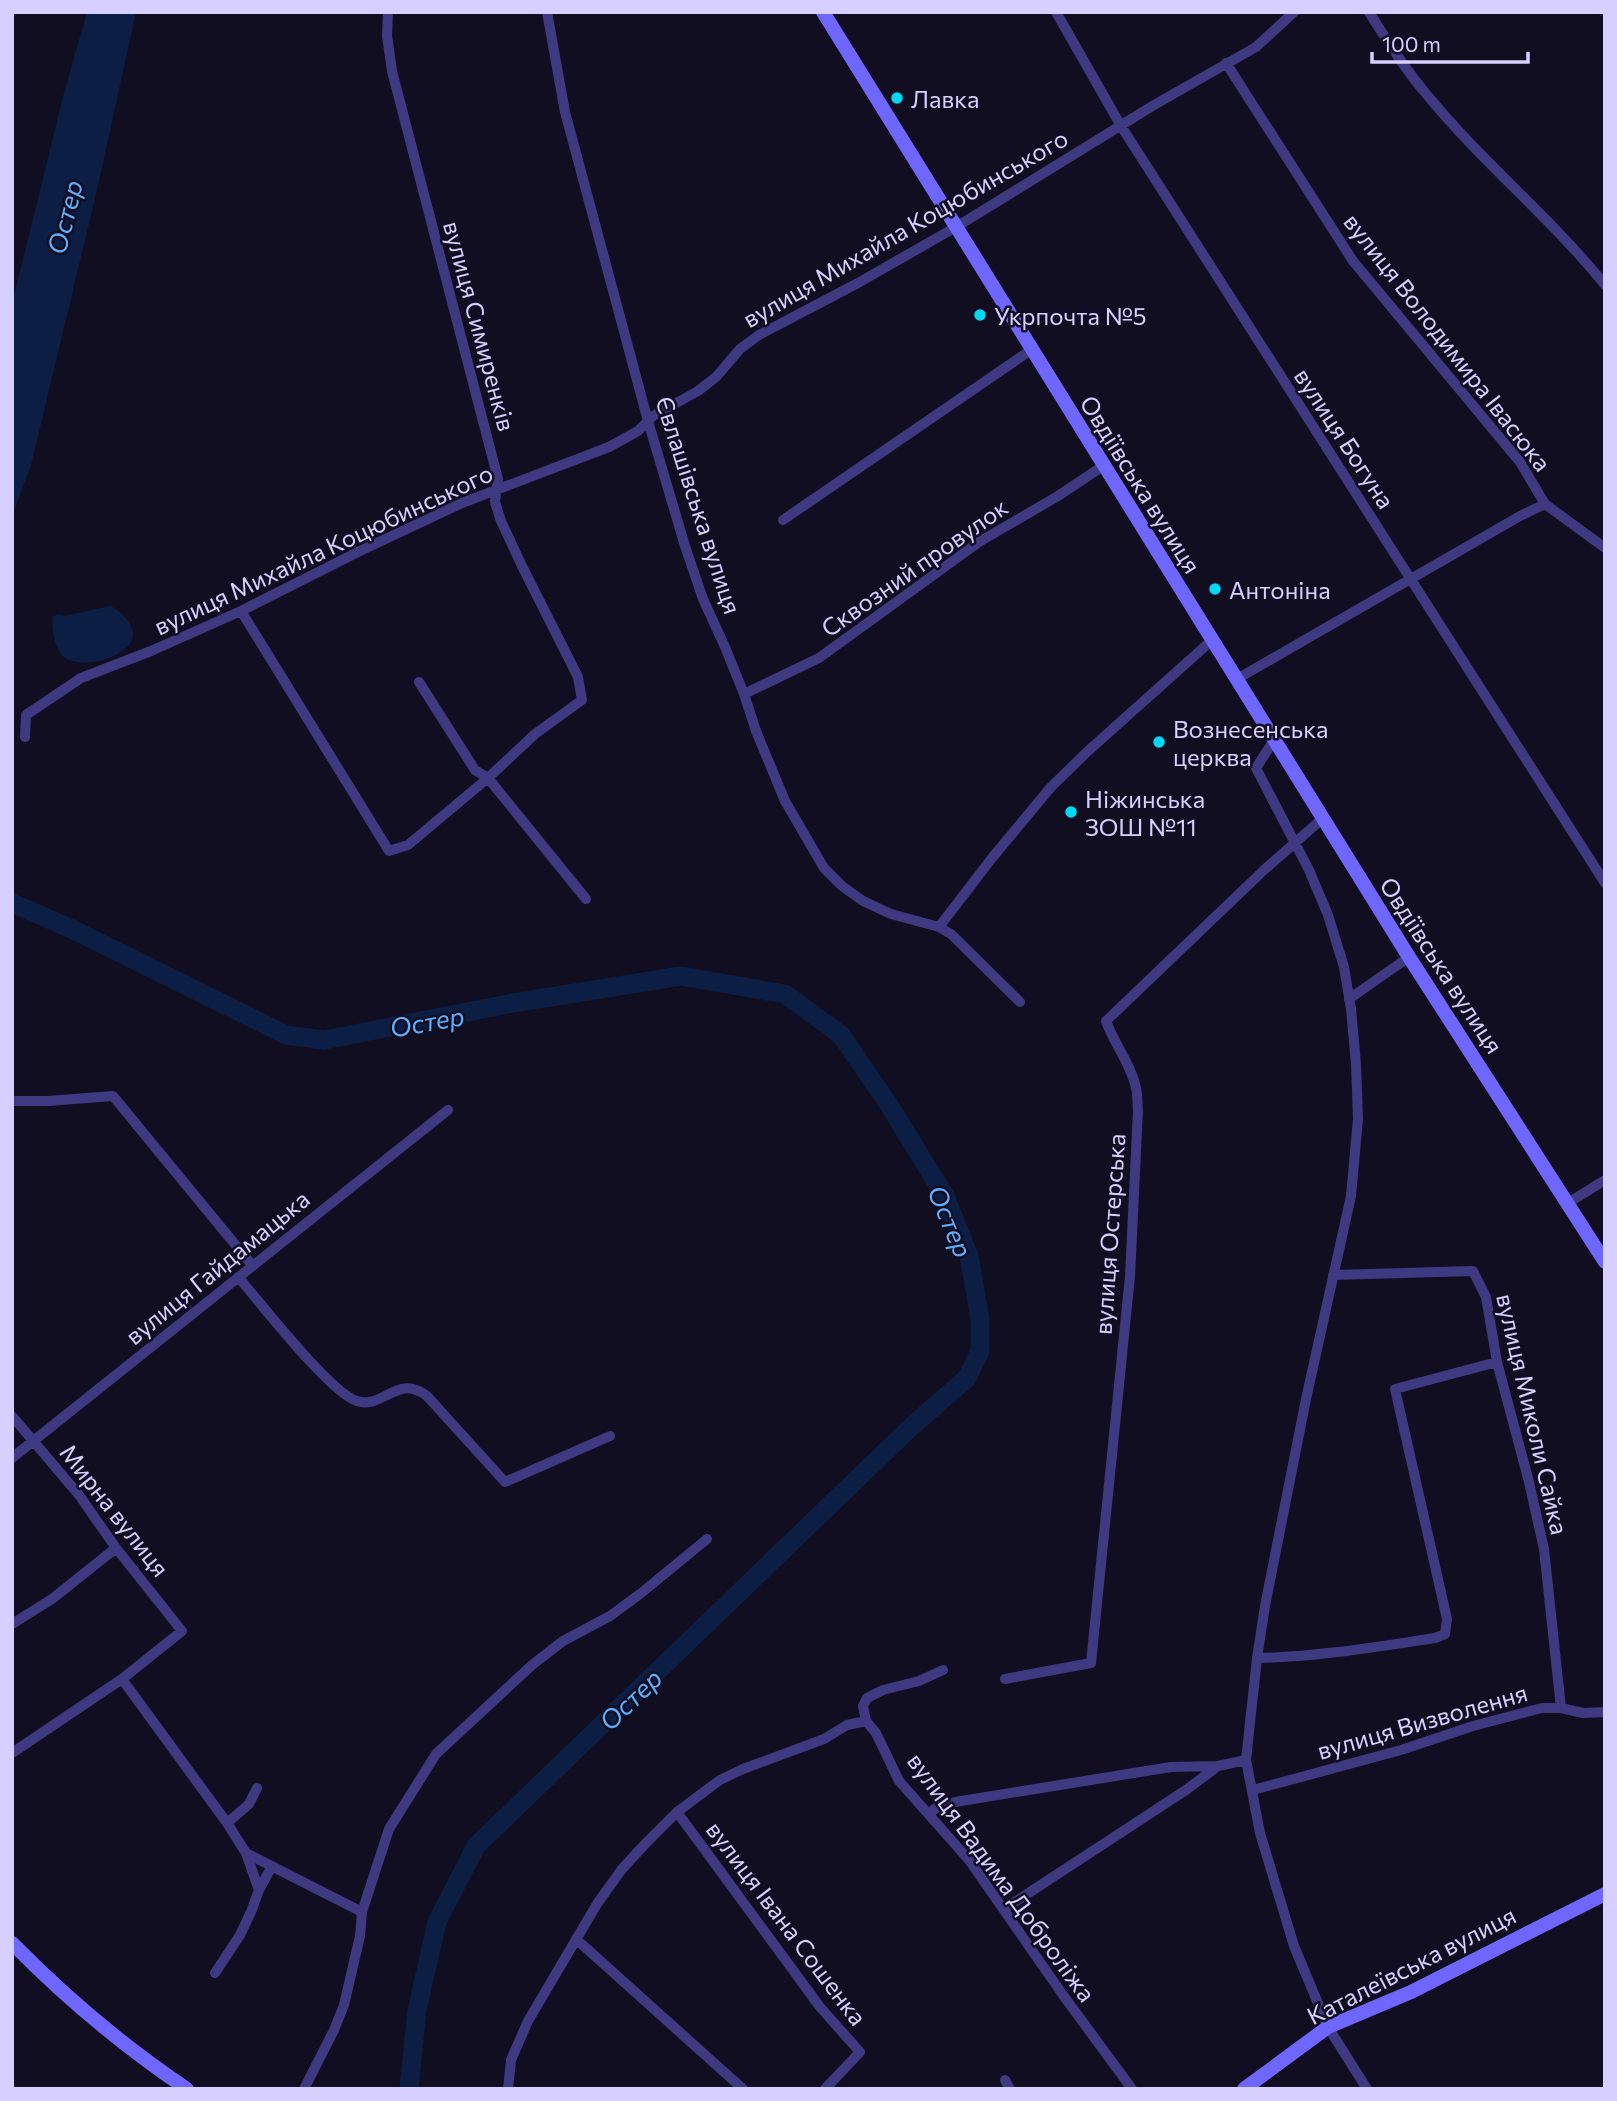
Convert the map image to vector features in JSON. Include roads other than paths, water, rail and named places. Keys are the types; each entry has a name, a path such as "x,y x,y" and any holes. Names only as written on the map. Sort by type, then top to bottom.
{"main road":[{"name":"Овдіївська вулиця","path":"823,12 1322,819 1605,1262"},
{"name":"Каталеївська вулиця","path":"1244,2089 1328,2027 1411,1992 1605,1894"},
{"path":"12,1943 53,1984 116,2038 187,2089"}],"street":[{"name":"вулиця Симиренків","path":"388,12 387,36 392,71 498,479 495,502 522,566 578,677 582,700 535,734 488,778"},
{"name":"Євлашівська вулиця","path":"547,12 565,112 648,421 685,546 703,599 744,694 785,801 824,868 842,886 863,901 891,914 939,927 951,934 1020,1002"},
{"name":"вулиця Богуна","path":"1056,12 1121,126 1605,883"},
{"name":"вулиця Михайла Коцюбинського","path":"25,737 26,715 81,678 151,651 241,611 462,503 609,447 638,431 653,416 698,391 716,377 740,349 759,335 956,227 1256,47 1294,12"},
{"path":"1369,12 1427,96 1501,176 1578,253 1605,285"},
{"name":"вулиця Володимира Івасюка","path":"1226,64 1353,261 1520,462 1545,505"},
{"path":"783,520 1031,350"},
{"name":"Сквозний провулок","path":"744,694 819,657 979,542 1103,466"},
{"path":"1237,679 1520,516 1545,505 1605,548"},
{"path":"241,611 389,852 408,845 488,778"},
{"path":"939,927 1051,787 1211,641"},
{"path":"419,682 475,770 488,778 586,899"},
{"path":"1274,740 1256,768 1296,842 1328,915 1344,967 1356,1064 1358,1119 1350,1196 1265,1606 1246,1760 1259,1833 1293,1946 1328,2027 1367,2089"},
{"name":"вулиця Остерська","path":"1005,1679 1091,1663 1130,1276 1138,1110 1136,1088 1106,1021 1322,819"},
{"path":"1349,999 1409,957"},
{"path":"12,1101 113,1096 252,1265"},
{"name":"вулиця Гайдамацька","path":"12,1458 448,1110"},
{"path":"1568,1203 1605,1180"},
{"name":"вулиця Миколи Сайка","path":"1333,1275 1473,1271 1486,1297 1497,1362 1544,1549 1561,1708"},
{"path":"238,1277 326,1379 354,1401 367,1404 401,1389 417,1389 505,1482 610,1436"},
{"path":"1257,1658 1298,1658 1346,1652 1435,1638 1445,1634 1447,1619 1395,1389 1497,1362"},
{"name":"Мирна вулиця","path":"12,1416 79,1495 116,1548 182,1631 122,1679"},
{"path":"304,2089 344,2006 360,1936 362,1912 389,1829 436,1755 532,1665 563,1641 610,1616 707,1539"},
{"path":"12,1624 52,1599 116,1548"},
{"path":"866,1721 863,1706 867,1698 943,1670"},
{"path":"12,1753 122,1679 227,1823 246,1853 259,1890"},
{"name":"вулиця Визволення","path":"1253,1790 1542,1708 1561,1708 1583,1713 1605,1712"},
{"name":"вулиця Івана Сошенка","path":"508,2089 511,2060 528,2021 576,1939 622,1869 677,1812 709,1787 732,1774 824,1739 847,1725 866,1721"},
{"name":"вулиця Вадима Доброліжа","path":"866,1721 876,1733 899,1781 969,1860 1132,2089"},
{"path":"929,1814 937,1806 961,1801 1171,1768 1218,1766 1246,1760"},
{"path":"1004,1909 1186,1790 1218,1766"},
{"path":"227,1823 249,1804 257,1788"},
{"name":"вулиця Івана Сошенка","path":"677,1812 820,2007 860,2052 825,2089"},
{"path":"246,1853 362,1912"},
{"path":"215,1973 240,1935 272,1866"},
{"path":"576,1939 743,2089"}],"water":[{"name":"Остер","path":"87,12 136,12 96,194 31,465 12,516 12,303"},
{"path":"110,606 130,624 133,635 129,645 120,653 94,662 69,660 61,654 54,636 52,617"}],"waterway":[{"name":"Остер","path":"12,903 72,929 286,1035 324,1040 513,1003 681,976 785,994 841,1035 889,1105 945,1196 969,1256 980,1319 980,1351 967,1378 911,1427 476,1846 437,1922 417,2010 409,2089"}],"place":[{"name":"Лавка","path":"897,98"},
{"name":"Укрпочта №5","path":"980,315"},
{"name":"Антоніна","path":"1215,589"},
{"name":"Вознесенська церква","path":"1159,742"},
{"name":"Ніжинська ЗОШ №11","path":"1071,812"}]}
